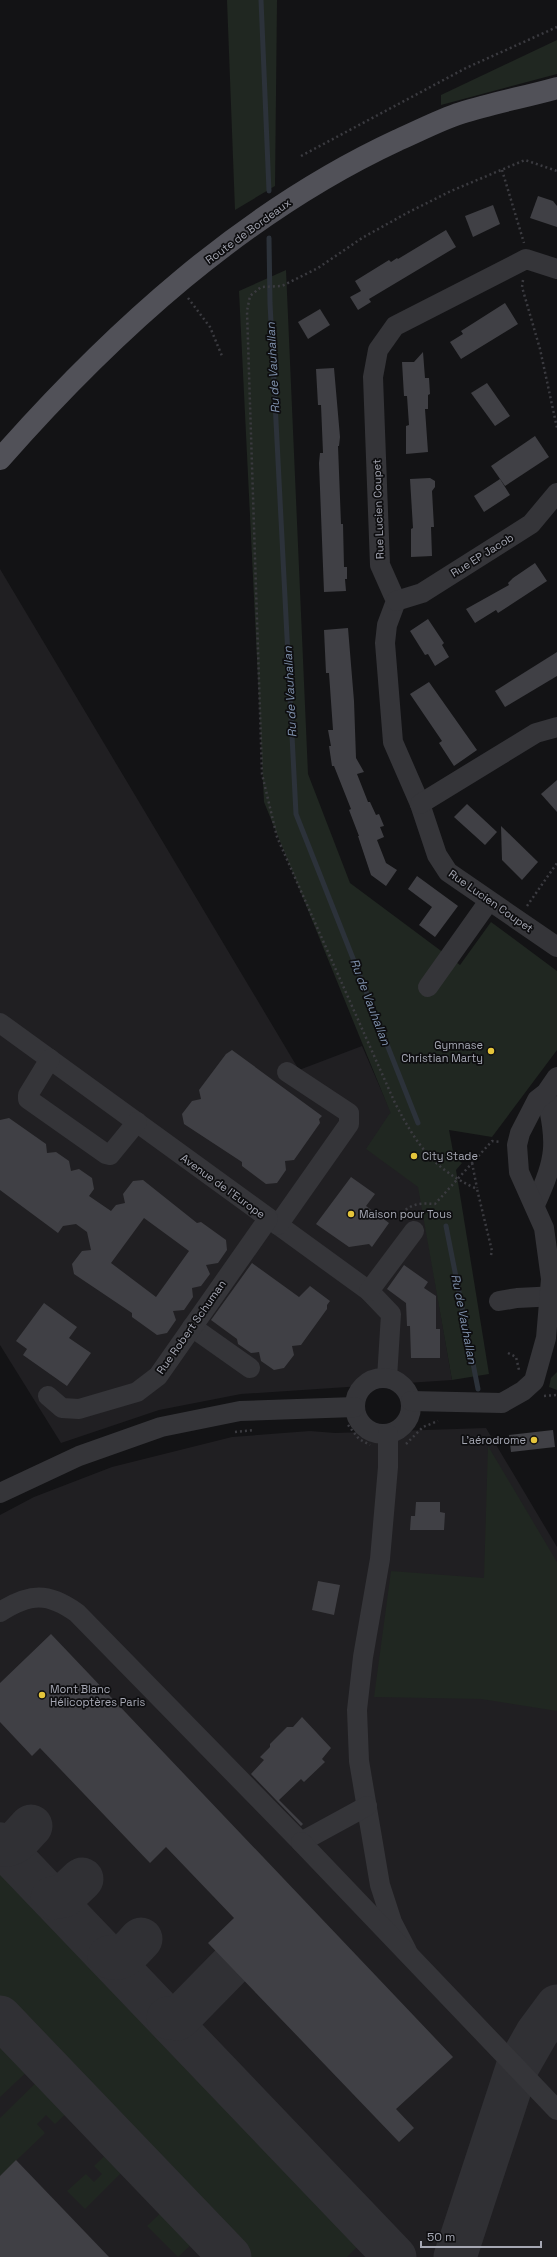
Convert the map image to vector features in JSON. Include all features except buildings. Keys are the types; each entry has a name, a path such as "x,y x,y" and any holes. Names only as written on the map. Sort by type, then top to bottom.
{"main road":[{"name":"Route de Bordeaux","path":"0,459 52,400 127,328 217,252 286,203 351,162 461,113 555,89"}],"street":[{"path":"526,259 557,269"},
{"name":"Rue Lucien Coupet","path":"526,259 395,326 378,350 373,377 380,565 396,601 387,625 385,643 393,742 420,804 437,855 448,872 557,947"},
{"name":"Rue EP Jacob","path":"396,601 422,593 531,524 557,493"},
{"path":"420,804 536,733 557,727"},
{"path":"428,987 489,901"},
{"name":"Avenue de l'Europe","path":"0,1023 369,1291 391,1314 387,1378"},
{"path":"50,1059 28,1095 28,1099 106,1154 110,1154 137,1122"},
{"name":"Rue Robert Schuman","path":"48,1396 62,1408 79,1409 137,1392 158,1376 192,1327 349,1124 349,1113 287,1072"},
{"path":"411,1401 502,1403 523,1391 534,1381 546,1338 554,1296 544,1228 519,1172 517,1145 525,1119 537,1100 552,1085"},
{"path":"535,1205 552,1168 556,1149 552,1085"},
{"path":"369,1291 414,1231"},
{"path":"499,1301 518,1298 554,1296"},
{"path":"192,1327 250,1368"},
{"path":"380,1378 387,1378 404,1388 411,1401 409,1419 403,1426 388,1434 378,1434 366,1428 357,1416 356,1407 360,1391 366,1384 380,1378"},
{"path":"0,1493 80,1456 161,1427 240,1411 356,1407"},
{"path":"388,1434 388,1467 380,1559 363,1657 357,1710 359,1761 380,1885 392,1922 407,1951"},
{"path":"0,1612 26,1598 43,1597 58,1600 77,1613 407,1951 557,2110"},
{"path":"301,1842 367,1806"}],"path":[{"path":"301,156 466,68 557,27"},
{"path":"477,1189 456,1180 434,1161 412,1136 395,1104 277,837 262,774 255,599 247,311 250,296 261,287 282,286 318,268 362,238 451,191 525,160 557,171"},
{"path":"502,170 526,251 522,287 536,329 557,428"},
{"path":"178,285 210,327 222,356"},
{"path":"518,919 557,863"},
{"path":"414,1231 402,1213 407,1208 419,1203 434,1204 492,1141"},
{"path":"472,1163 492,1251 491,1255"},
{"path":"342,1424 348,1425"},
{"path":"227,1432 258,1430"}],"shaded area":[{"path":"227,0 277,0 275,186 235,210"},
{"path":"557,40 557,74 441,105 441,95"},
{"path":"286,270 308,774 350,883 460,965 491,922 557,971 557,1050 492,1137 449,1130 454,1157 462,1163 456,1170 489,1374 452,1380 418,1187 366,1149 390,1113 391,1114 264,802 239,291"},
{"path":"0,569 299,1070 362,1046 416,1170 452,1380 241,1394 159,1410 61,1443 0,1345"},
{"path":"557,1372 557,1390 549,1387 551,1378"},
{"path":"486,1428 557,1547 557,2257 0,2257 0,1515 34,1497 112,1467 232,1437 310,1431 335,1433"},
{"path":"488,1446 557,1562 557,1711 481,1699 374,1697 391,1571 484,1578"},
{"path":"0,1858 359,2234 361,2241 347,2257 248,2257 0,1997"},
{"path":"4,2036 33,2066 0,2097 0,2040"},
{"path":"42,2077 72,2108 55,2124 46,2115 37,2124 45,2133 0,2176 0,2118"},
{"path":"111,2150 127,2167 85,2209 67,2191 86,2174 94,2182 102,2174 94,2166"},
{"path":"166,2208 197,2239 178,2257 147,2226"}],"waterway":[{"name":"Ru de Vauhallan","path":"261,0 269,191"},
{"name":"Ru de Vauhallan","path":"269,238 270,303 296,814 418,1123"},
{"name":"Ru de Vauhallan","path":"446,1226 478,1389"}],"taxiway":[{"path":"0,1844 9,1845 14,1843 31,1826"},
{"path":"0,1844 395,2257"},
{"path":"52,1898 64,1896 82,1879"},
{"path":"109,1957 118,1958 126,1954 141,1939"},
{"path":"168,2018 177,2019 181,2016 230,1966"},
{"path":"455,2257 517,2068 537,2033 557,2006"},
{"path":"0,2017 230,2257"}],"place":[{"name":"Gymnase Christian Marty","path":"491,1051"},
{"name":"City Stade","path":"414,1156"},
{"name":"Maison pour Tous","path":"351,1214"},
{"name":"L'aérodrome","path":"534,1440"},
{"name":"Mont Blanc Hélicoptères Paris","path":"42,1695"}]}
